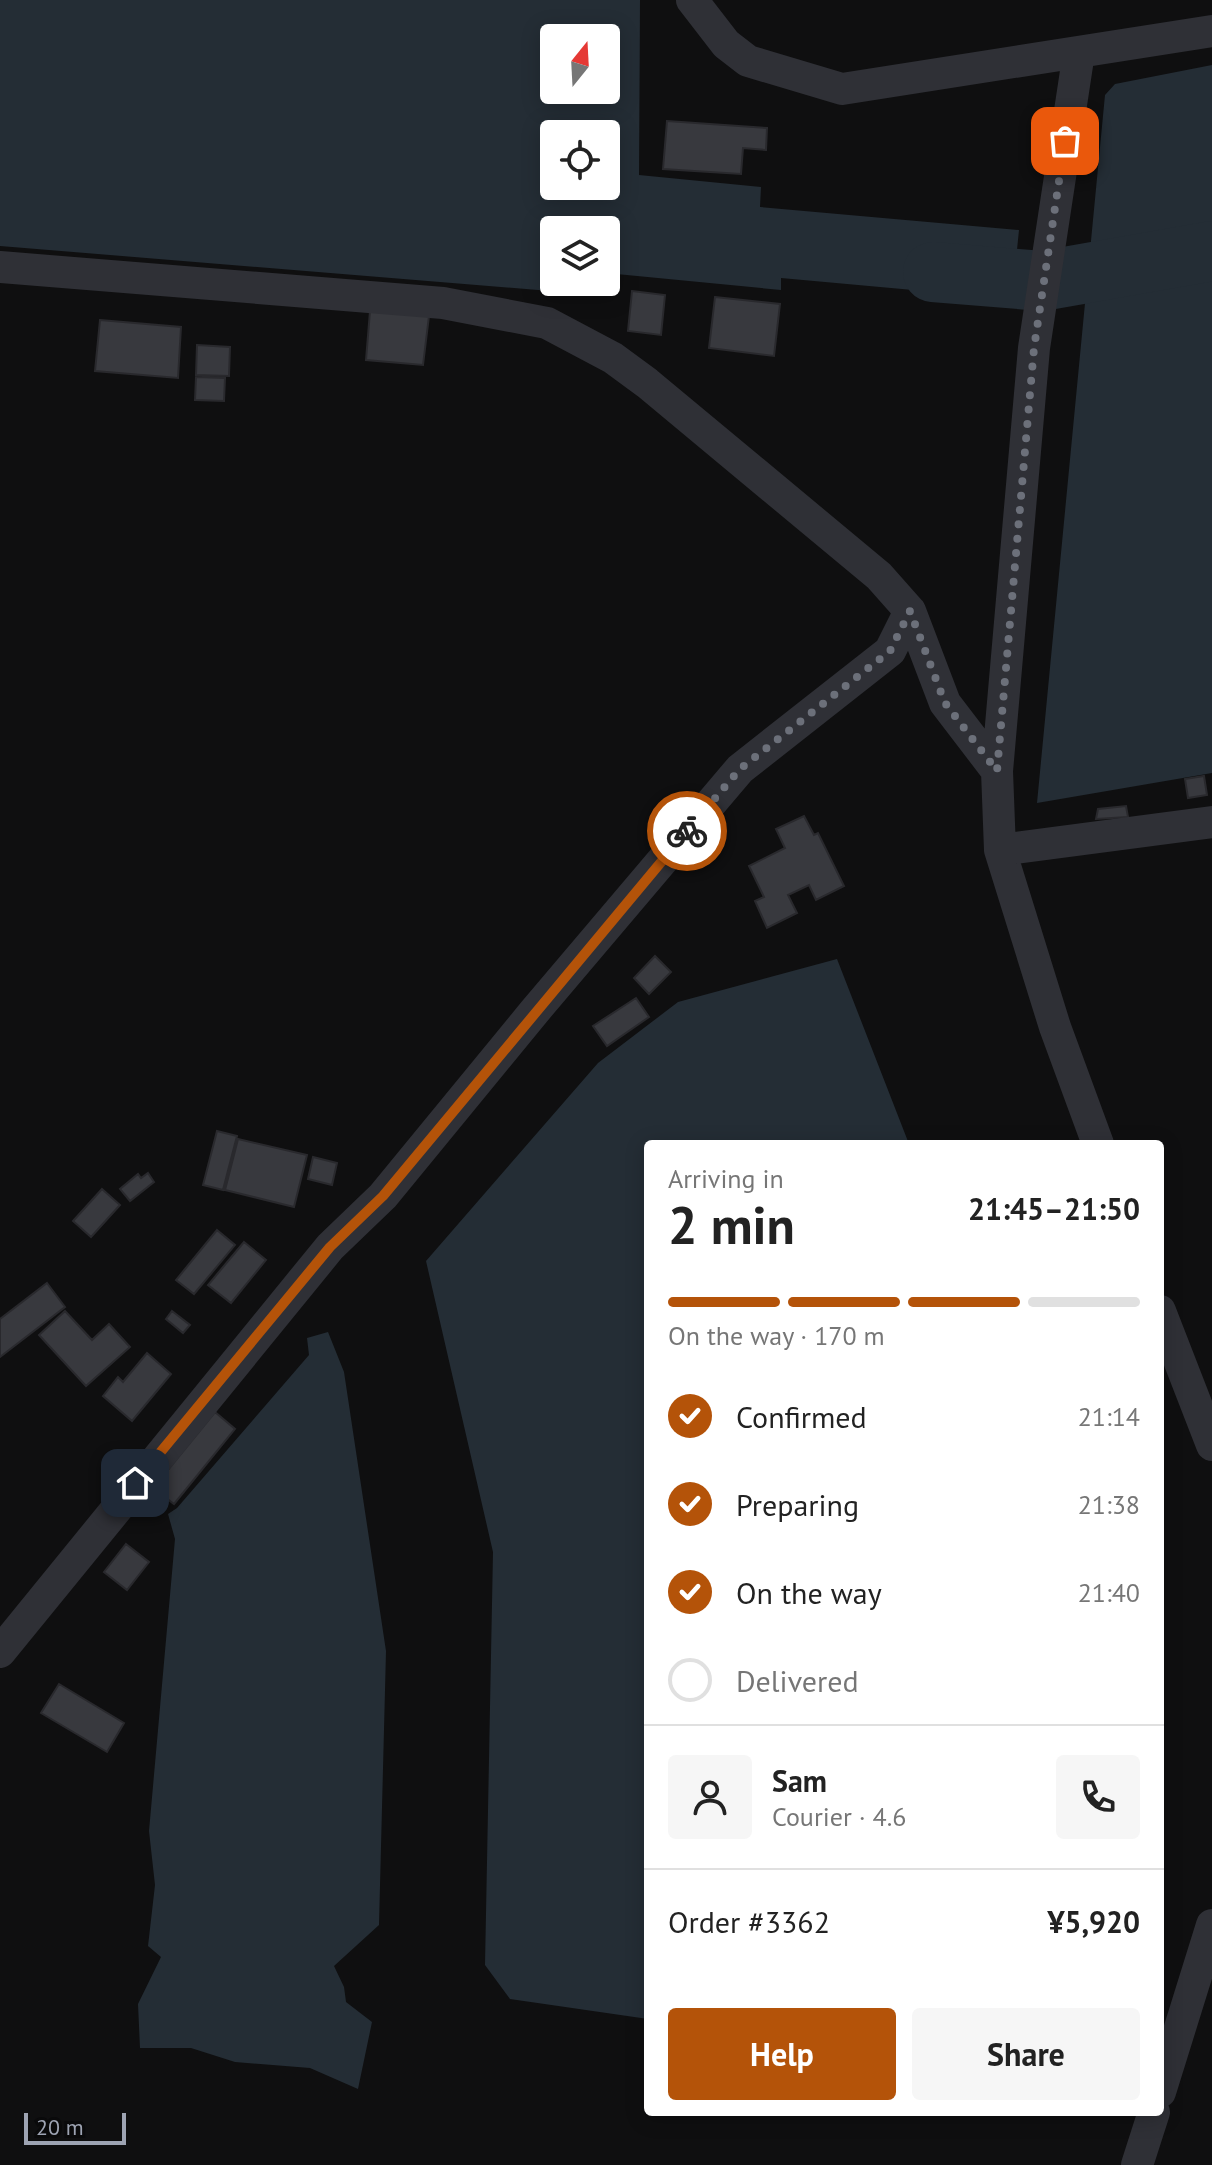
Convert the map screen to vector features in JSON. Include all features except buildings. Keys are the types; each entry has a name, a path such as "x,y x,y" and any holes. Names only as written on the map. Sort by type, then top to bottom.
{"street":[{"path":"692,0 726,44 748,61 842,89 1212,31"},
{"path":"1079,52 1034,348 997,771 1000,850 1055,1027 1097,1140"},
{"path":"0,267 443,303 547,323 613,358 647,383 879,576 910,611 945,703 997,771"},
{"path":"0,1652 330,1247 383,1196 740,769 890,651 910,611"},
{"path":"1000,850 1212,822"},
{"path":"1164,1321 1212,1445"},
{"path":"1164,2079 1212,1925"},
{"path":"1137,2165 1153,2116"}],"shaded area":[{"path":"0,0 640,0 639,175 761,187 760,207 1019,230 1012,299 781,278 781,290 620,274 620,216 540,216 540,290 0,246"},
{"path":"1212,65 1212,773 1037,803 1105,95 1115,84"},
{"path":"837,959 907,1140 644,1140 644,2018 510,1999 485,1965 493,1552 426,1261 598,1063 678,1002"},
{"path":"328,1332 344,1372 386,1651 379,1925 334,1966 344,1987 346,2002 372,2022 358,2089 310,2068 235,2062 191,2048 140,2048 138,2004 161,1957 148,1946 155,1885 149,1831 175,1539 168,1514 177,1508 309,1355 307,1338"}],"waterway":[{"path":"933,272 1042,281 1212,251"}],"way so far":[{"path":"687,831 740,769 890,651 910,611 945,703 997,771 1034,348 1065,141"}],"route":[{"path":"135,1483 330,1247 383,1196 687,831"}]}
